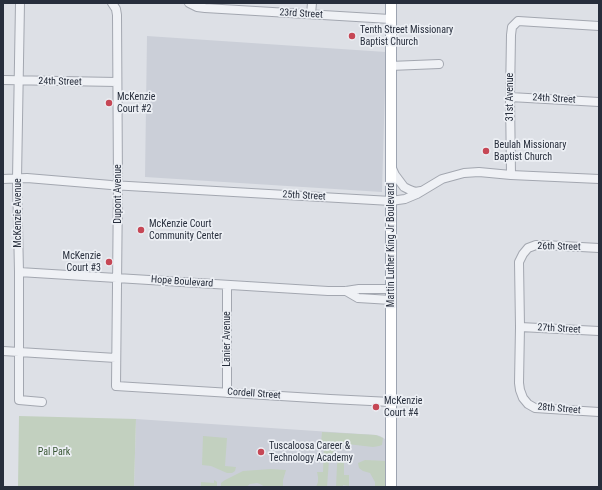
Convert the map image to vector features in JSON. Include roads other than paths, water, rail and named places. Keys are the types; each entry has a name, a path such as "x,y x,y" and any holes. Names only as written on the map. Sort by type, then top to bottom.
{"main road":[{"name":"Martin Luther King Jr Boulevard","path":"391,3 391,487"}],"street":[{"name":"McKenzie Avenue","path":"20,3 17,179 19,400 42,402"},
{"name":"Dupont Avenue","path":"112,3 116,9 117,15 118,185 116,386"},
{"name":"23rd Street","path":"189,3 197,7 204,8 390,19"},
{"path":"311,14 312,3"},
{"name":"31st Avenue","path":"511,174 510,96 512,27 518,21 599,26"},
{"path":"390,66 439,64"},
{"name":"24th Street","path":"3,80 117,82"},
{"name":"24th Street","path":"510,96 599,102"},
{"path":"390,164 395,175 404,186 415,192 424,190"},
{"name":"25th Street","path":"3,179 27,178 118,185 391,201 405,199 442,179 457,174 479,172 599,179"},
{"name":"26th Street","path":"520,327 519,262 528,248 536,245 544,245 599,248"},
{"name":"Hope Boulevard","path":"19,272 346,291 359,289 391,289"},
{"name":"Lanier Avenue","path":"227,285 227,393"},
{"name":"Hope Boulevard","path":"346,291 358,298 391,300"},
{"name":"27th Street","path":"520,327 599,331"},
{"name":"28th Street","path":"520,327 519,382 523,398 528,404 535,408 599,412"},
{"path":"3,351 116,358"},
{"name":"Cordell Street","path":"116,386 391,402"}],"place":[{"name":"Tenth Street Missionary Baptist Church","path":"352,36"},
{"name":"McKenzie Court #2","path":"109,103"},
{"name":"Beulah Missionary Baptist Church","path":"486,151"},
{"name":"McKenzie Court Community Center","path":"141,230"},
{"name":"McKenzie Court #3","path":"109,262"},
{"name":"McKenzie Court #4","path":"376,407"},
{"name":"Tuscaloosa Career & Technology Academy","path":"261,452"}],"park label":[{"name":"Pal Park","path":"54,452"}]}
